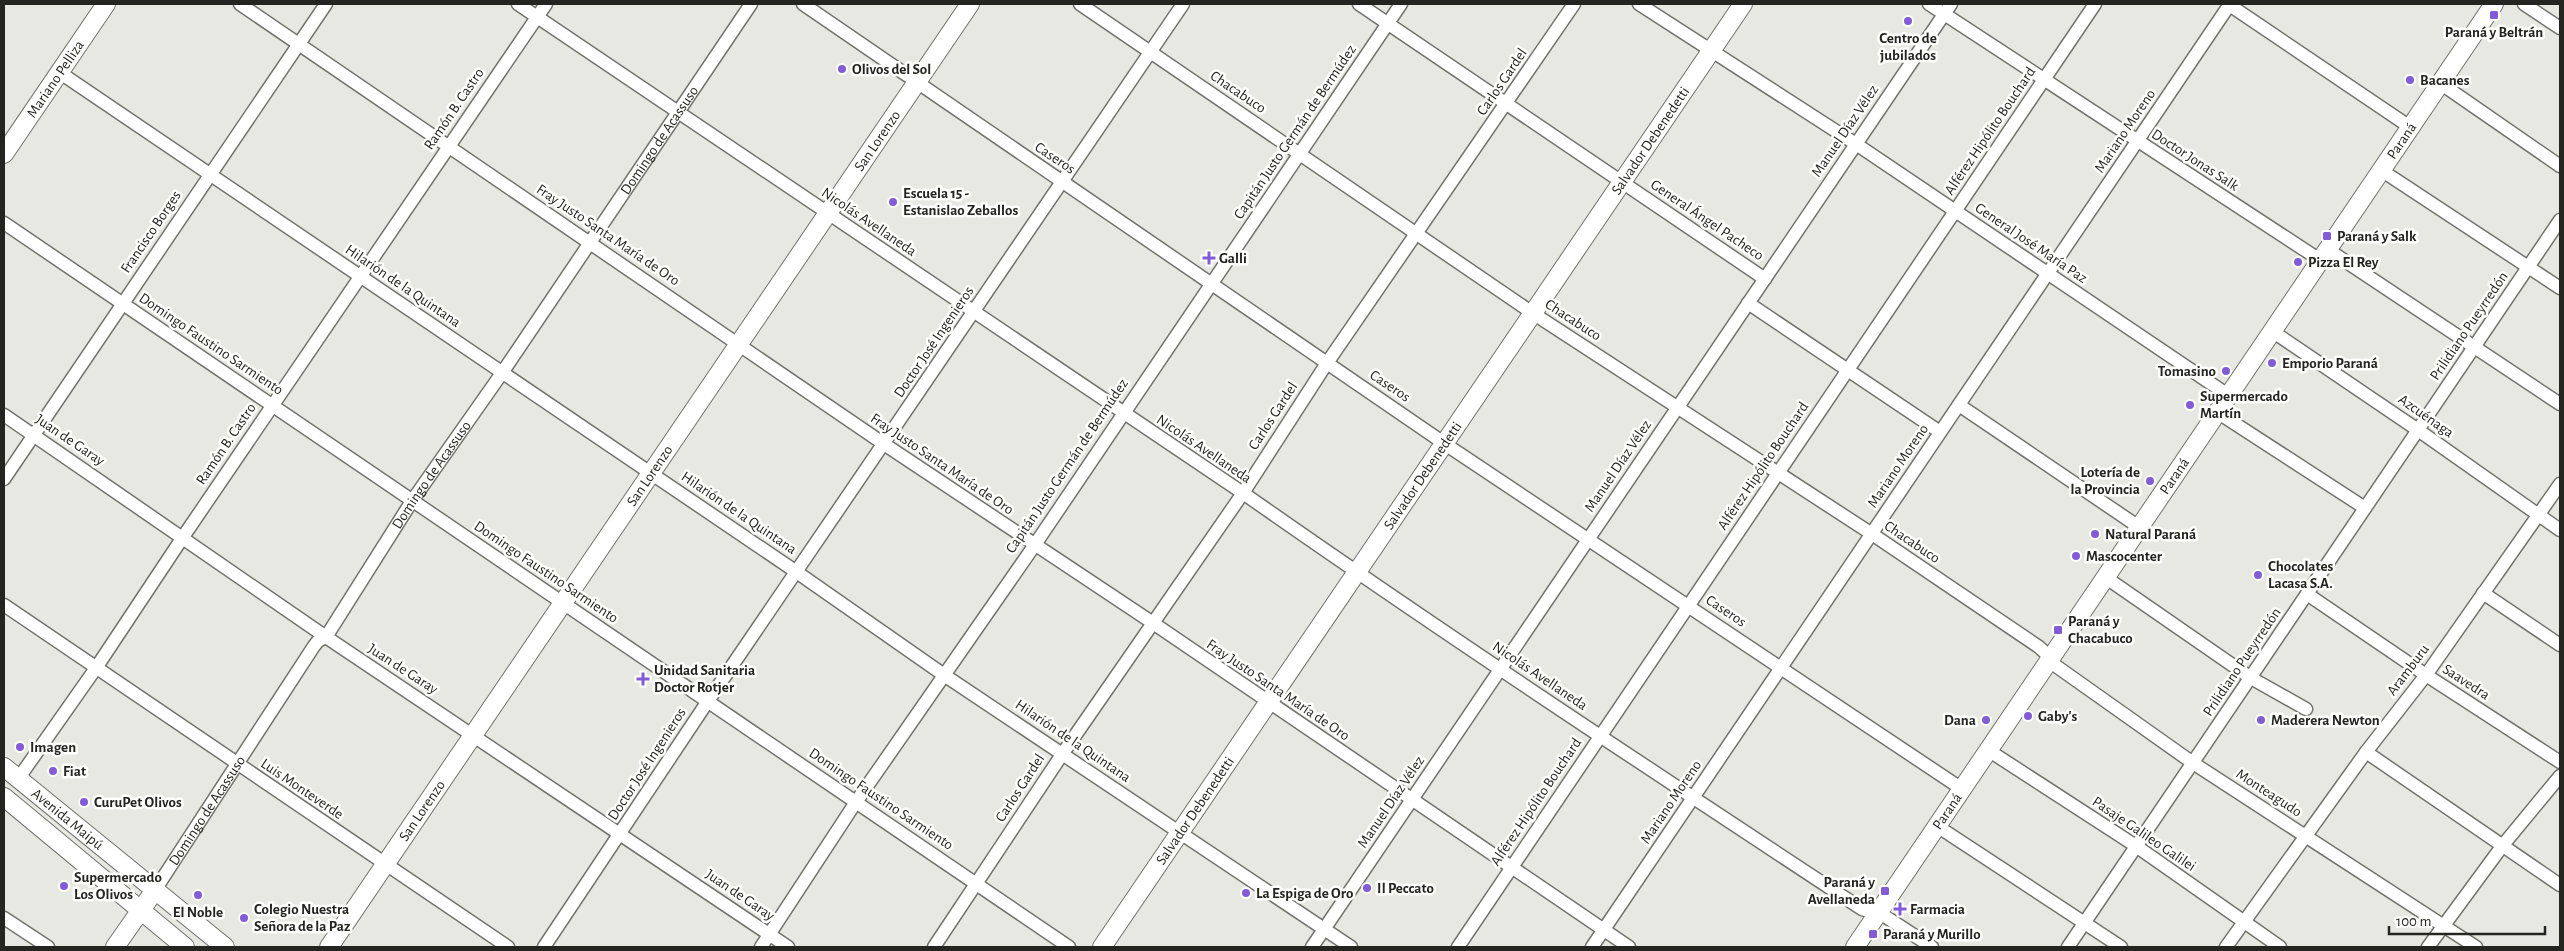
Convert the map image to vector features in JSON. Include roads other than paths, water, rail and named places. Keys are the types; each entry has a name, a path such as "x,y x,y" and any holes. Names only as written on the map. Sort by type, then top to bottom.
{"street":[{"name":"Mariano Pelliza","path":"4,154 106,4"},
{"name":"Fray Justo Santa María de Oro","path":"240,4 1034,546 1153,623 1629,947"},
{"name":"Francisco Borges","path":"4,479 326,4"},
{"name":"Nicolás Avellaneda","path":"518,4 1122,414 1243,493 1357,574 1862,909 1886,917 1932,947"},
{"name":"Ramón B. Castro","path":"18,779 96,668 546,4"},
{"name":"Domingo de Acassuso","path":"115,947 238,765 314,646 318,641 326,638 412,501 502,373 751,4"},
{"name":"Caseros","path":"803,4 1327,363 1962,789"},
{"name":"San Lorenzo","path":"329,947 970,4"},
{"name":"Chacabuco","path":"1080,4 1534,314 1872,534 2051,658"},
{"name":"Doctor José Ingenieros","path":"544,947 708,702 798,573 1183,4"},
{"name":"General Ángel Pacheco","path":"1359,4 1764,279"},
{"name":"Capitán Justo Germán de Bermúdez","path":"761,947 856,802 1034,546 1401,4"},
{"name":"Carlos Gardel","path":"934,947 1063,753 1243,493 1327,363 1418,235 1574,4"},
{"name":"General José María Paz","path":"1639,4 1710,52 1856,144 2228,396"},
{"name":"Salvador Debenedetti","path":"1102,947 1743,4"},
{"name":"Doctor Jonas Salk","path":"1929,4 1947,9 2044,81 2137,142 2324,255 2560,404"},
{"name":"Alférez Hipólito Bouchard","path":"1458,947 2095,4"},
{"path":"2229,4 2410,127"},
{"name":"Mariano Moreno","path":"1592,947 2229,4"},
{"name":"Paraná","path":"1854,947 2494,4"},
{"path":"2524,4 2560,28"},
{"name":"Manuel Díaz Vélez","path":"1312,947 1947,9"},
{"name":"Hilarión de la Quintana","path":"58,72 944,674 1350,947"},
{"path":"2440,82 2560,166"},
{"path":"2381,170 2560,288"},
{"name":"Prilidiano Pueyrredón","path":"2068,947 2560,220"},
{"name":"Domingo Faustino Sarmiento","path":"4,224 1069,947"},
{"path":"1748,303 1940,432"},
{"name":"Azcuénaga","path":"2272,332 2418,430 2560,530"},
{"path":"1959,405 2139,527"},
{"path":"2217,412 2365,508"},
{"name":"Juan de Garay","path":"4,415 183,537 326,638 474,735 788,947"},
{"name":"Aramburu","path":"2226,947 2366,752 2426,676 2560,484"},
{"path":"2105,577 2251,678 2306,709"},
{"path":"2483,593 2560,645"},
{"name":"Saavedra","path":"2307,594 2426,676 2560,762"},
{"name":"Luis Monteverde","path":"4,605 508,947"},
{"name":"Monteagudo","path":"2051,658 2056,666 2193,763 2476,947"},
{"name":"Pasaje Galileo Galilei","path":"1988,750 2136,846 2243,923 2280,947"},
{"path":"2366,752 2560,885"},
{"name":"Avenida Maipú","path":"4,767 225,947"},
{"path":"2428,947 2503,845 2560,776"},
{"path":"4,798 18,779"},
{"name":"Avenida Maipú","path":"4,798 185,947"},
{"path":"1937,826 2121,947"},
{"path":"4,918 48,947"}],"place":[{"name":"Paraná y Beltrán","path":"2494,15"},
{"name":"Centro de jubilados","path":"1908,21"},
{"name":"Olivos del Sol","path":"842,69"},
{"name":"Bacanes","path":"2410,80"},
{"name":"Escuela 15 - Estanislao Zeballos","path":"893,202"},
{"name":"Paraná y Salk","path":"2327,236"},
{"name":"Galli","path":"1209,258"},
{"name":"Pizza El Rey","path":"2298,262"},
{"name":"Emporio Paraná","path":"2272,363"},
{"name":"Tomasino","path":"2226,371"},
{"name":"Supermercado Martín","path":"2190,405"},
{"name":"Lotería de la Provincia","path":"2150,481"},
{"name":"Natural Paraná","path":"2095,534"},
{"name":"Mascocenter","path":"2076,556"},
{"name":"Chocolates Lacasa S.A.","path":"2258,575"},
{"name":"Paraná y Chacabuco","path":"2058,630"},
{"name":"Unidad Sanitaria Doctor Rotjer","path":"643,679"},
{"name":"Gaby's","path":"2028,716"},
{"name":"Dana","path":"1986,720"},
{"name":"Maderera Newton","path":"2261,720"},
{"name":"Imagen","path":"20,747"},
{"name":"Fiat","path":"53,771"},
{"name":"CuruPet Olivos","path":"84,802"},
{"name":"Supermercado Los Olivos","path":"64,886"},
{"name":"Il Peccato","path":"1367,888"},
{"name":"Paraná y Avellaneda","path":"1885,891"},
{"name":"La Espiga de Oro","path":"1246,893"},
{"name":"El Noble","path":"198,895"},
{"name":"Farmacia","path":"1900,909"},
{"name":"Colegio Nuestra Señora de la Paz","path":"244,918"},
{"name":"Paraná y Murillo","path":"1873,934"}]}
